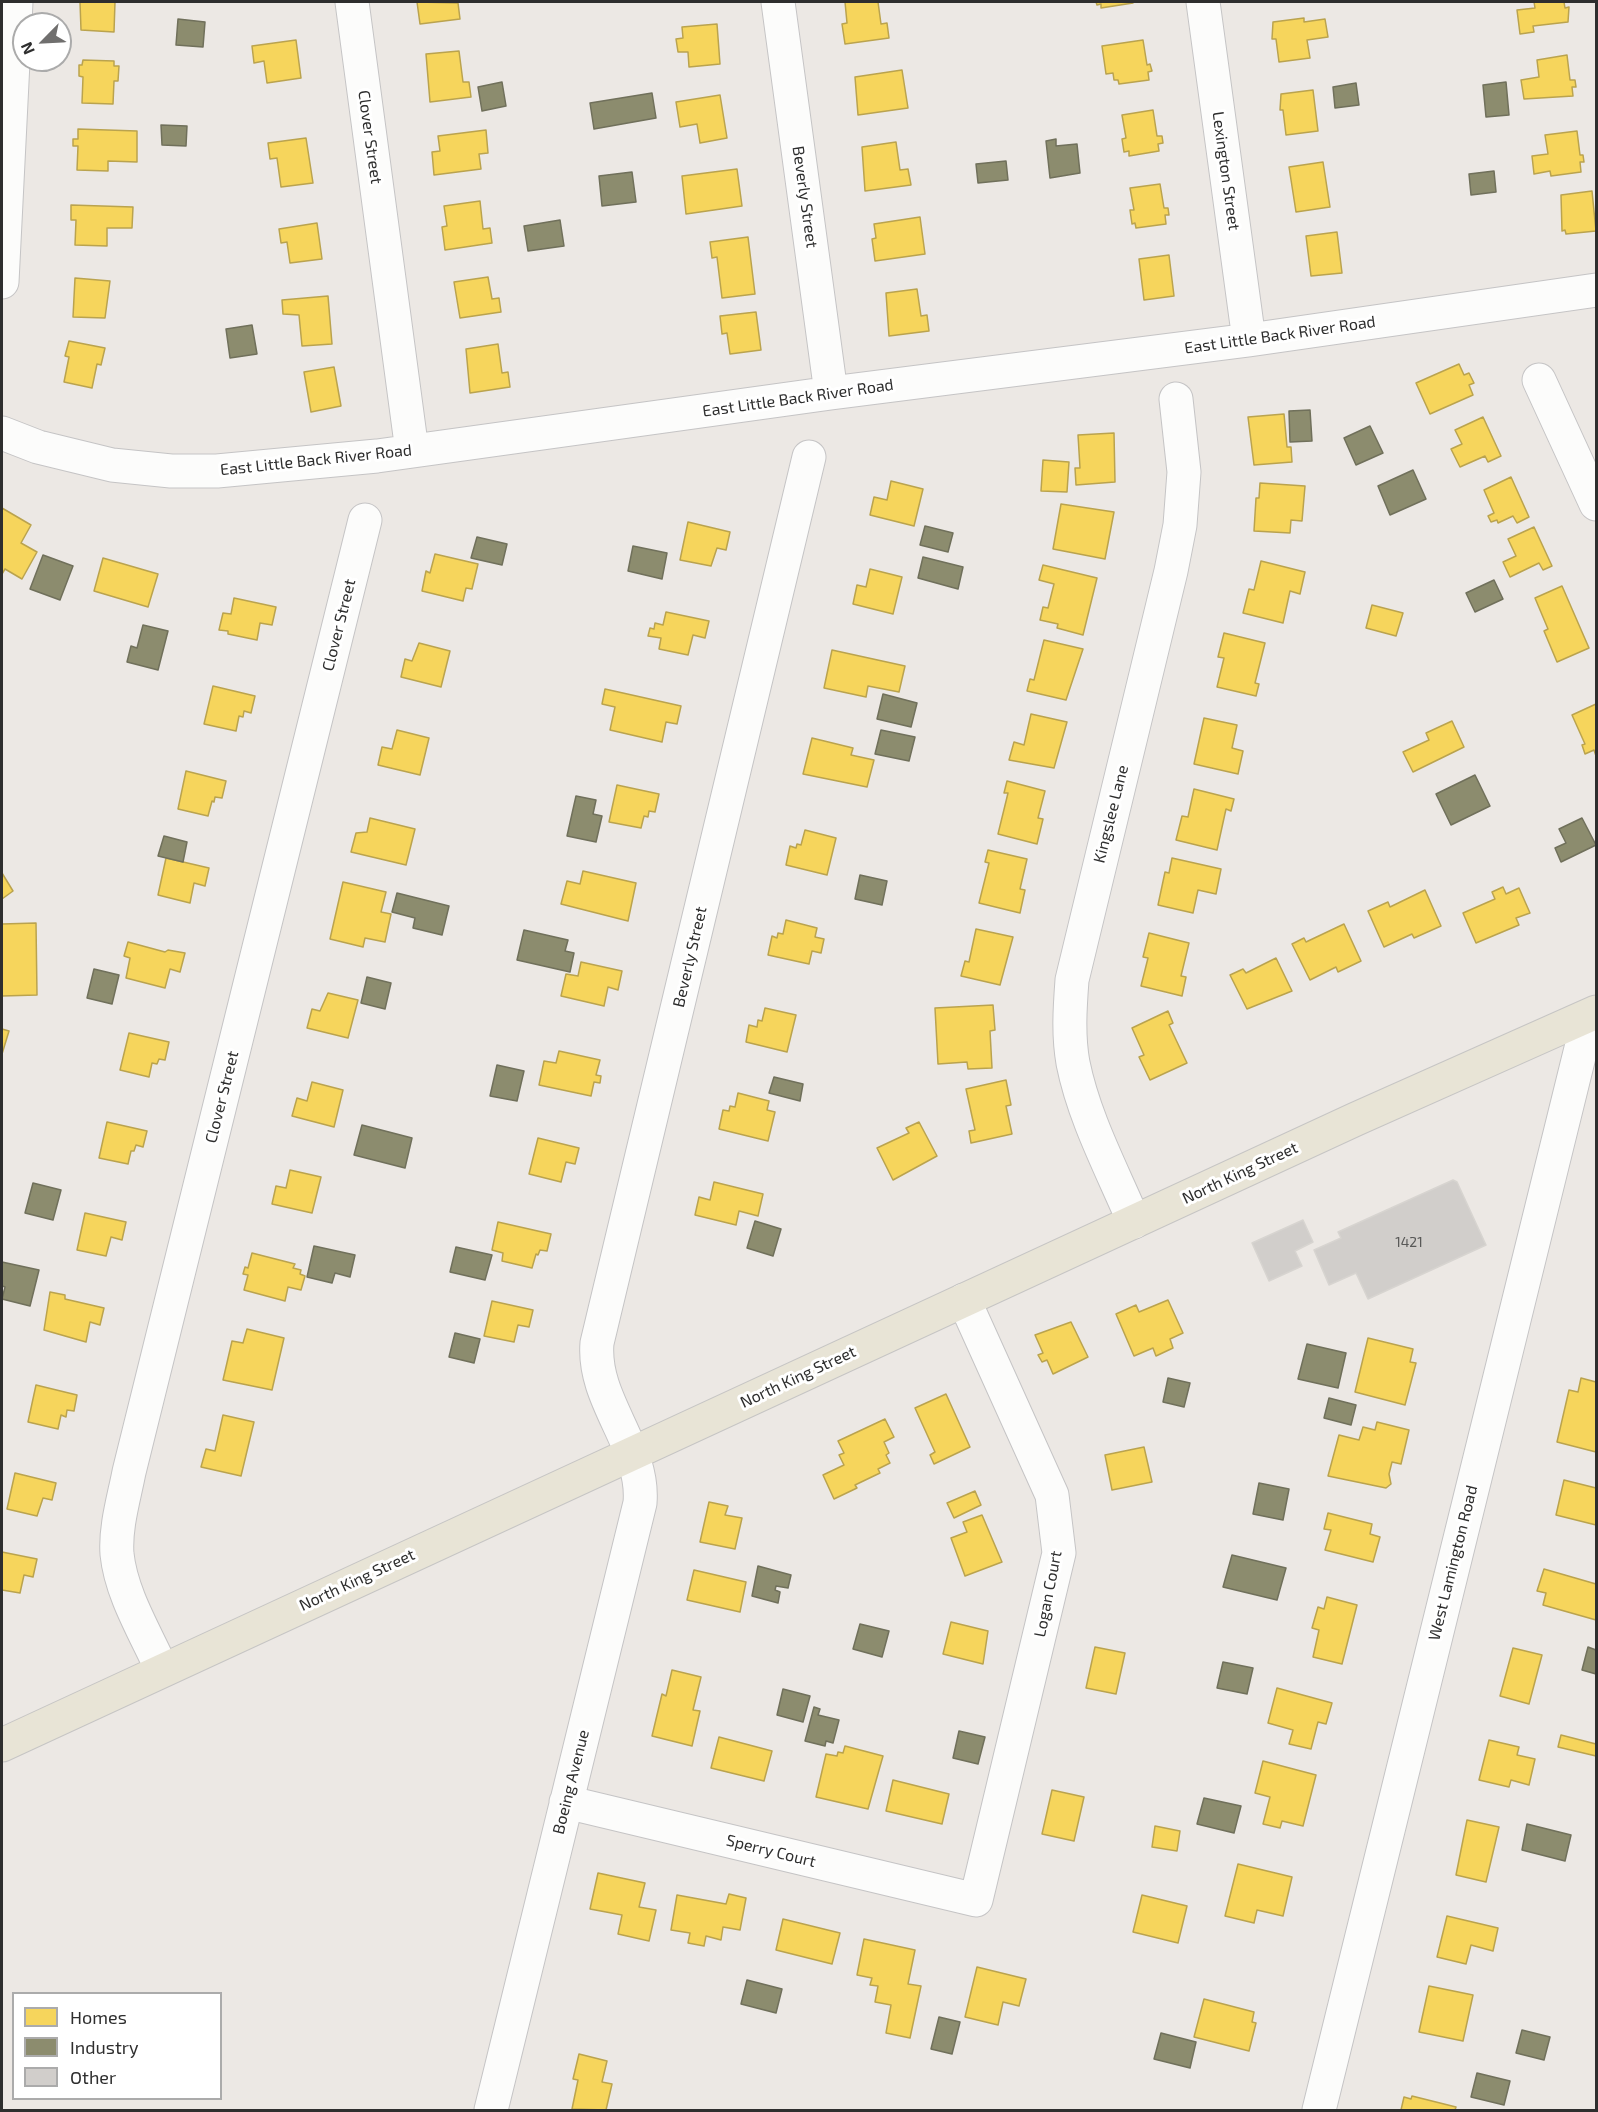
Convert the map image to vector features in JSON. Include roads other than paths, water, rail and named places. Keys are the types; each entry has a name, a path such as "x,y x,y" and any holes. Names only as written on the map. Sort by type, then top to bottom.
{"main road":[{"name":"North King Street","path":"2,1745 1356,1119 1592,1014"}],"street":[{"path":"2,282 16,2"},
{"name":"Clover Street","path":"352,2 412,451"},
{"name":"Beverly Street","path":"778,2 831,393"},
{"name":"Lexington Street","path":"1203,2 1249,340"},
{"name":"East Little Back River Road","path":"2,433 38,447 112,465 171,471 217,471 412,451 831,393 1249,340 1596,290"},
{"path":"1539,380 1596,504"},
{"name":"Kingslee Lane","path":"1134,1222 1082,1098 1073,1061 1070,1022 1072,980 1171,571 1180,525 1184,472 1176,399"},
{"name":"Beverly Street","path":"630,1454 602,1387 597,1370 597,1343 809,457"},
{"name":"Clover Street","path":"162,1670 120,1572 117,1554 121,1516 129,1472 365,520"},
{"name":"West Lamington Road","path":"1319,2110 1592,1014"},
{"name":"Logan Court","path":"963,1300 1052,1494 1059,1553 976,1900"},
{"name":"Boeing Avenue","path":"491,2110 640,1503 639,1480 630,1454"},
{"name":"Sperry Court","path":"566,1802 976,1900"}]}
